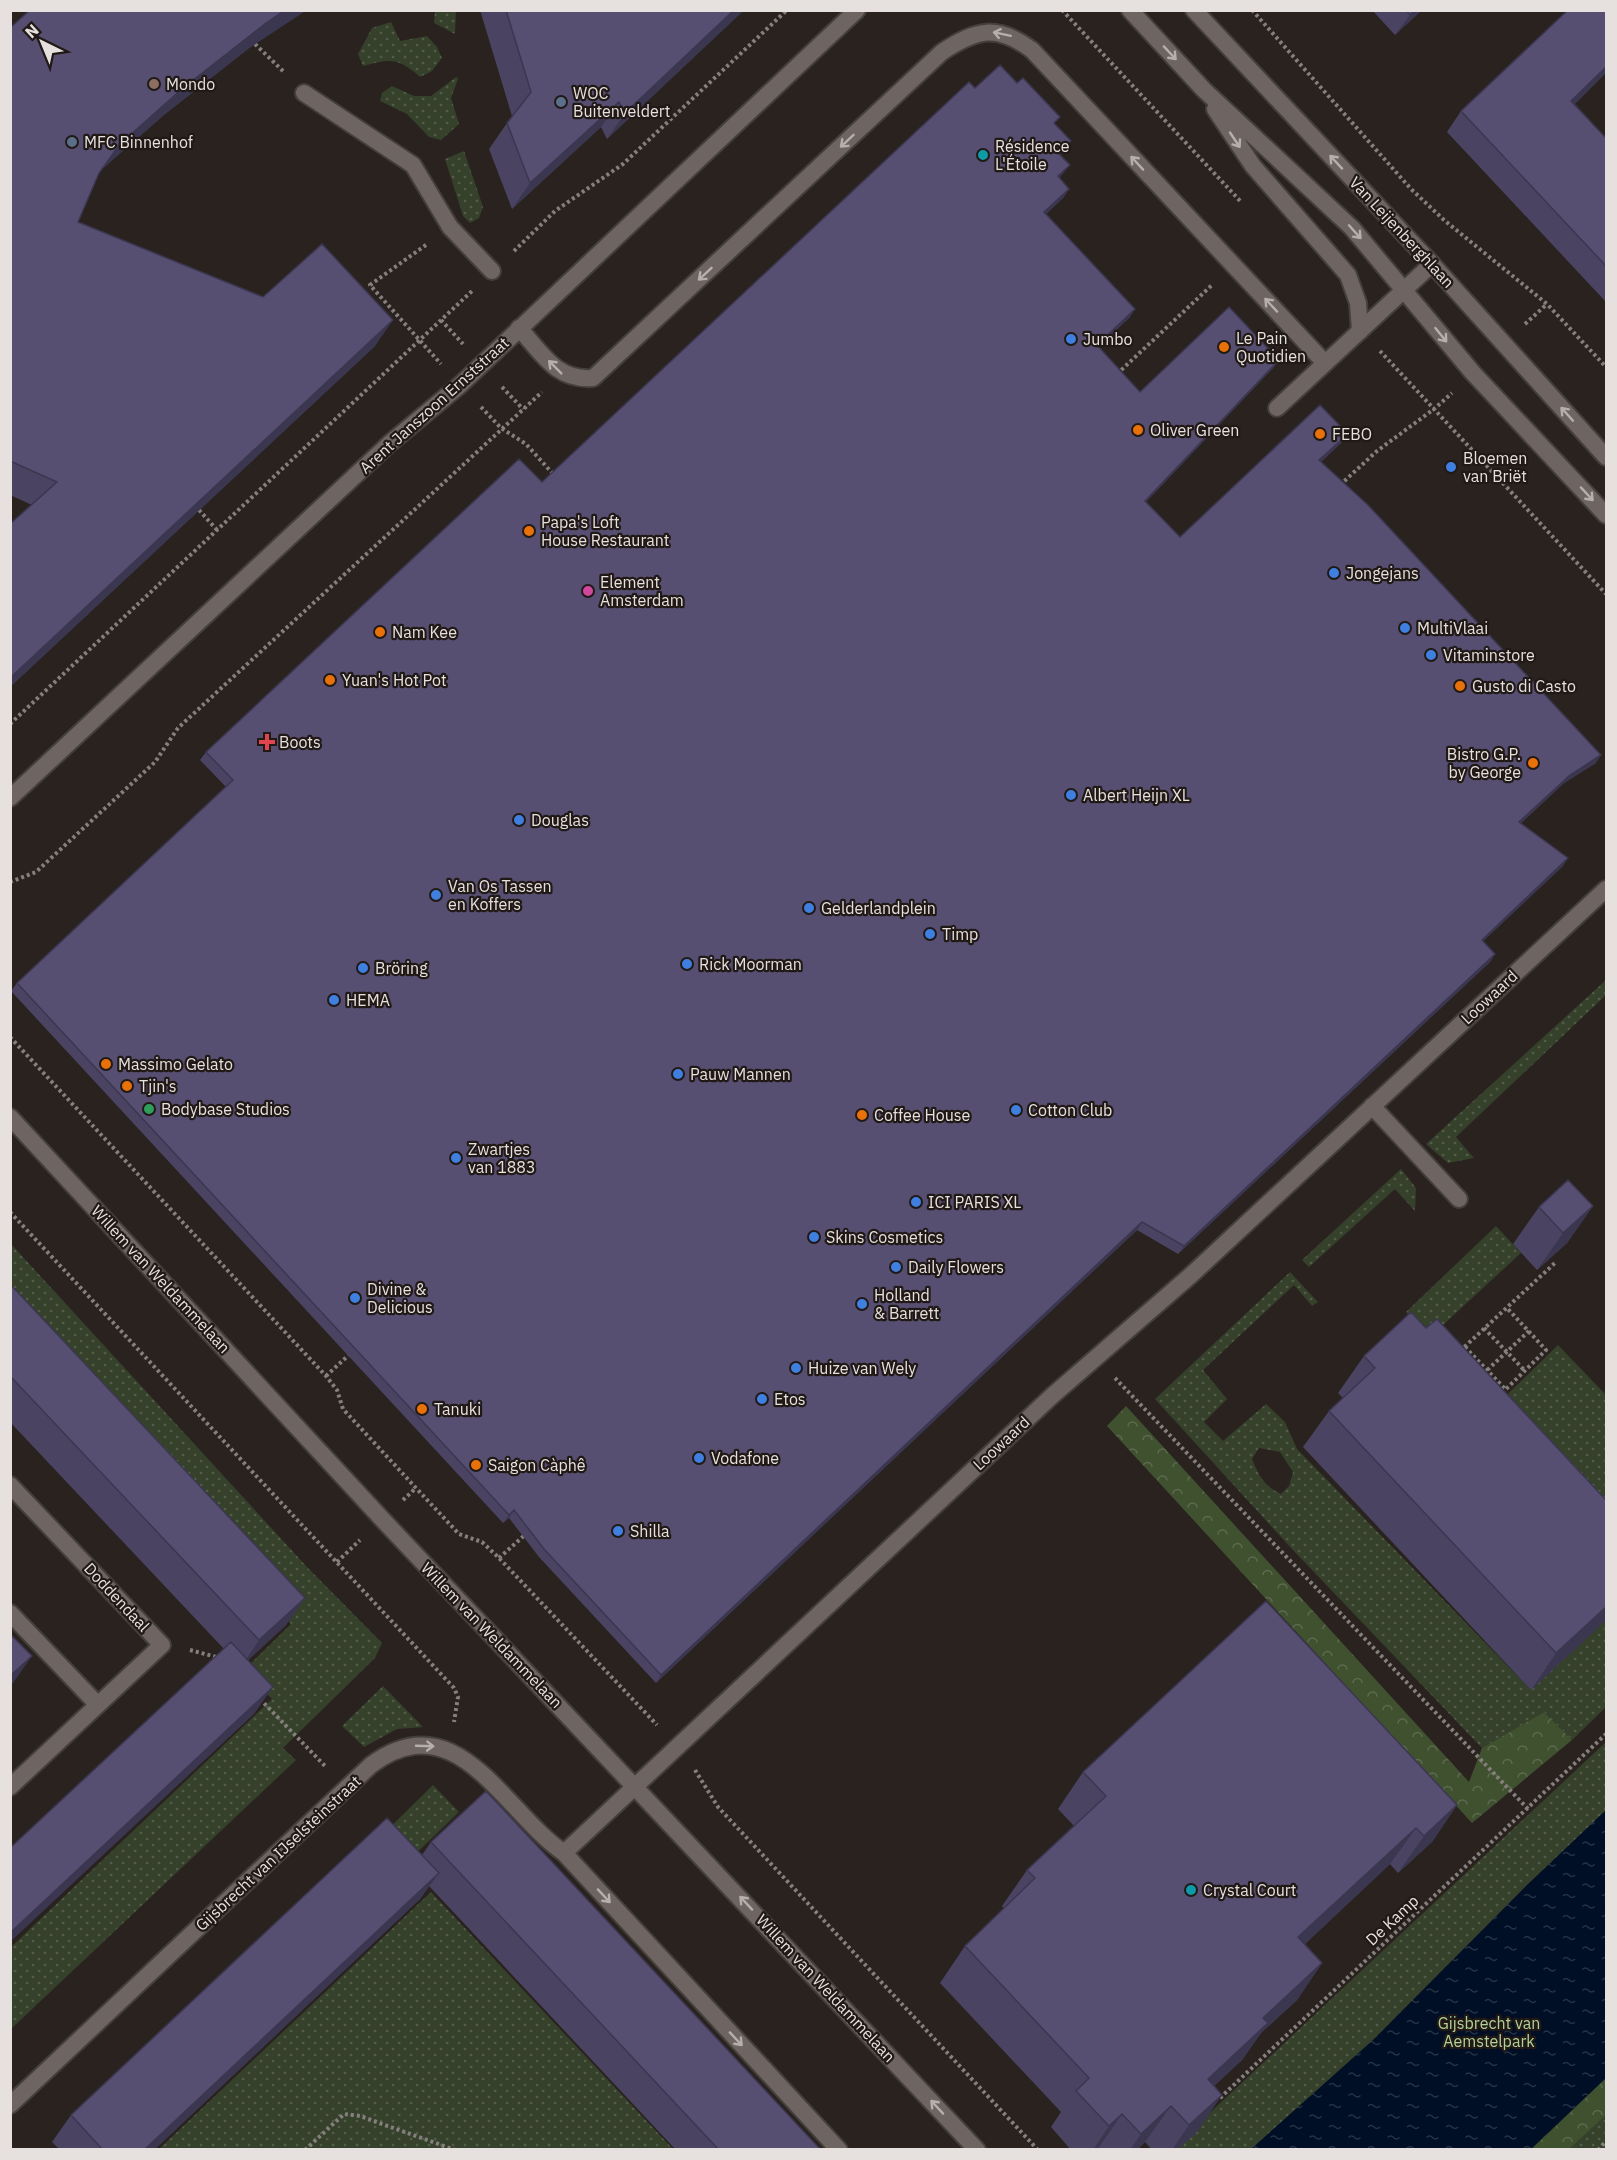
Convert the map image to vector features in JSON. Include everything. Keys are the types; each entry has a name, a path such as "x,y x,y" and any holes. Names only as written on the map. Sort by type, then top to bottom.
{"street":[{"name":"Arent Janszoon Ernststraat","path":"10,798 389,444 460,385 857,10"},
{"name":"Van Leijenberghlaan","path":"1130,10 1204,90 1352,228 1473,373 1606,515"},
{"name":"Van Leijenberghlaan","path":"1194,10 1432,264 1606,457"},
{"path":"519,328 561,374 578,380 593,378 942,52 976,34 994,32 1014,36 1032,50 1325,363"},
{"name":"Van Leijenberghlaan","path":"1204,90 1253,166 1348,275 1358,303 1360,331"},
{"path":"304,93 413,165 450,227 492,272"},
{"path":"1278,408 1432,264"},
{"name":"Loowaard","path":"564,1853 1095,1357 1190,1276 1606,889"},
{"path":"1372,1106 1459,1199"},
{"name":"Willem van Weldammelaan","path":"10,1117 383,1520 977,2150"},
{"name":"Doddendaal","path":"10,1485 162,1645 10,1787"},
{"path":"10,1613 98,1705"},
{"name":"Gijsbrecht van IJselsteinstraat","path":"10,2105 371,1765 394,1751 417,1745 447,1748 474,1765 547,1841 564,1853"},
{"path":"564,1853 839,2150"}],"path":[{"path":"10,724 555,212 623,164 787,10"},
{"path":"1252,10 1411,189 1444,220 1547,304 1606,368"},
{"path":"255,44 304,93"},
{"path":"450,227 370,285 501,428 526,444 557,478"},
{"path":"1114,377 1233,265"},
{"path":"1504,344 1547,304"},
{"path":"1335,490 1377,451 1434,409 1473,373"},
{"path":"10,882 36,872 146,770 178,728 561,374"},
{"path":"199,510 217,530"},
{"path":"10,1037 326,1376 337,1390 343,1409 423,1496 459,1534 482,1542 499,1558 695,1770 718,1807 1038,2150"},
{"path":"10,1212 454,1688 458,1697 457,1709 447,1748"},
{"path":"1458,1353 1557,1262"},
{"path":"1499,1396 1546,1350 1507,1308"},
{"path":"1484,1328 1525,1371"},
{"path":"1481,1376 1529,1331"},
{"path":"1465,1347 1506,1390"},
{"path":"326,1376 356,1348"},
{"path":"1095,1357 1528,1809"},
{"path":"499,1558 530,1530"},
{"path":"162,1645 217,1655 225,1663"},
{"path":"258,1696 347,1788"},
{"name":"De Kamp","path":"1219,2099 1606,1734"},
{"path":"304,2150 344,2114 360,2116 454,2150"},
{"path":"1598,2150 1606,2141"}],"green space":[{"path":"435,11 456,11 455,34 434,23"},
{"path":"391,22 400,41 427,36 437,47 442,58 432,71 420,77 405,66 393,61 363,66 358,54 372,28"},
{"path":"456,77 458,79 451,98 459,124 441,140 429,137 407,114 380,101 382,93 392,86 414,96 431,96"},
{"path":"464,151 483,207 479,218 470,223 463,216 445,159"},
{"path":"1606,980 1606,995 1456,1137 1474,1158 1448,1163 1426,1144"},
{"path":"1401,1169 1416,1188 1415,1211 1395,1189 1309,1267 1302,1260"},
{"path":"1496,1226 1521,1253 1431,1336 1406,1312"},
{"path":"11,1244 307,1567 382,1643 375,1658 283,1748 296,1760 11,2029 11,1947 272,1699 245,1669 291,1624 11,1328"},
{"path":"1290,1272 1318,1302 1312,1306 1294,1285 1203,1370 1227,1399 1204,1422 1223,1441 1266,1404 1285,1422 1297,1449 1531,1690 1606,1620 1606,1707 1572,1740 1544,1712 1482,1748 1292,1549 1155,1399","holes":["1259,1448 1280,1452 1293,1472 1289,1486 1281,1494 1270,1488 1263,1480 1252,1459"]},
{"path":"1558,1345 1606,1395 1606,1564 1476,1425"},
{"path":"1126,1406 1469,1782 1482,1748 1544,1712 1572,1740 1472,1823 1107,1426"},
{"path":"383,1686 423,1727 397,1729 364,1747 342,1726"},
{"name":"Gijsbrecht van Aemstelpark","path":"1606,1742 1606,2149 1170,2150"},
{"path":"433,1785 459,1812 402,1867 377,1840"},
{"path":"431,1892 673,2149 159,2149"},
{"path":"1606,2078 1606,2115 1569,2149 1531,2150"}],"water":[{"name":"Gijsbrecht van Aemstelpark","path":"1606,1810 1606,2078 1531,2149 1251,2149 1373,2040 1527,1885"}],"building":[{"path":"30,10 285,10 183,88 120,144 99,173 78,222 263,297 322,244 393,320 10,678 10,524 57,482 10,461 10,28"},
{"path":"506,10 734,10 625,113 619,102 530,183 507,123 531,92"},
{"path":"1568,10 1606,10 1606,67 1571,101 1606,138 1606,266 1461,111"},
{"name":"Gelderlandplein","path":"1000,65 1017,83 1023,78 1060,117 1054,123 1071,141 1058,153 1070,165 1058,176 1069,189 1044,212 1135,309 1097,345 1140,392 1229,307 1279,360 1145,501 1180,537 1320,405 1348,434 1319,460 1368,505 1601,755 1570,775 1519,822 1568,858 1482,940 1495,954 1184,1246 1142,1222 661,1675 544,1549 514,1510 509,1515 17,983 233,780 206,752 519,459 542,482 969,82 975,88"},
{"path":"1568,1180 1593,1206 1563,1233 1539,1207"},
{"path":"10,1284 305,1598 259,1640 10,1376"},
{"path":"1411,1312 1426,1328 1437,1319 1606,1500 1606,1607 1556,1653 1329,1411 1375,1368 1364,1356"},
{"name":"Crystal Court","path":"1266,1601 1457,1805 1424,1836 1416,1828 1298,1937 1322,1963 1263,2018 1268,2023 1208,2079 1222,2095 1189,2125 1171,2106 1141,2134 1122,2114 1109,2126 1076,2091 1089,2078 965,1946 1035,1878 1027,1870 1106,1796 1083,1772"},
{"path":"10,1634 32,1656 10,1676"},
{"path":"231,1642 273,1687 10,1933 10,1848"},
{"path":"486,1791 821,2150 719,2150 431,1842"},
{"path":"387,1818 439,1873 144,2150 103,2150 71,2115"}],"place":[{"name":"Mondo","path":"154,84"},
{"name":"WOC Buitenveldert","path":"561,102"},
{"name":"MFC Binnenhof","path":"72,142"},
{"name":"Résidence L'Étoile","path":"983,155"},
{"name":"Jumbo","path":"1071,339"},
{"name":"Le Pain Quotidien","path":"1224,347"},
{"name":"Oliver Green","path":"1138,430"},
{"name":"FEBO","path":"1320,434"},
{"name":"Bloemen van Briët","path":"1451,467"},
{"name":"Papa's Loft House Restaurant","path":"529,531"},
{"name":"Jongejans","path":"1334,573"},
{"name":"Element Amsterdam","path":"588,591"},
{"name":"MultiVlaai","path":"1405,628"},
{"name":"Nam Kee","path":"380,632"},
{"name":"Vitaminstore","path":"1431,655"},
{"name":"Yuan's Hot Pot","path":"330,680"},
{"name":"Gusto di Casto","path":"1460,686"},
{"name":"Boots","path":"267,742"},
{"name":"Bistro G.P. by George","path":"1533,763"},
{"name":"Albert Heijn XL","path":"1071,795"},
{"name":"Douglas","path":"519,820"},
{"name":"Van Os Tassen en Koffers","path":"436,895"},
{"name":"Gelderlandplein","path":"809,908"},
{"name":"Timp","path":"930,934"},
{"name":"Rick Moorman","path":"687,964"},
{"name":"Bröring","path":"363,968"},
{"name":"HEMA","path":"334,1000"},
{"name":"Massimo Gelato","path":"106,1064"},
{"name":"Pauw Mannen","path":"678,1074"},
{"name":"Tjin's","path":"127,1086"},
{"name":"Bodybase Studios","path":"149,1109"},
{"name":"Cotton Club","path":"1016,1110"},
{"name":"Coffee House","path":"862,1115"},
{"name":"Zwartjes van 1883","path":"456,1158"},
{"name":"ICI PARIS XL","path":"916,1202"},
{"name":"Skins Cosmetics","path":"814,1237"},
{"name":"Daily Flowers","path":"896,1267"},
{"name":"Divine & Delicious","path":"355,1298"},
{"name":"Holland & Barrett","path":"862,1304"},
{"name":"Huize van Wely","path":"796,1368"},
{"name":"Etos","path":"762,1399"},
{"name":"Tanuki","path":"422,1409"},
{"name":"Vodafone","path":"699,1458"},
{"name":"Saigon Càphê","path":"476,1465"},
{"name":"Shilla","path":"618,1531"},
{"name":"Crystal Court","path":"1191,1890"}]}
